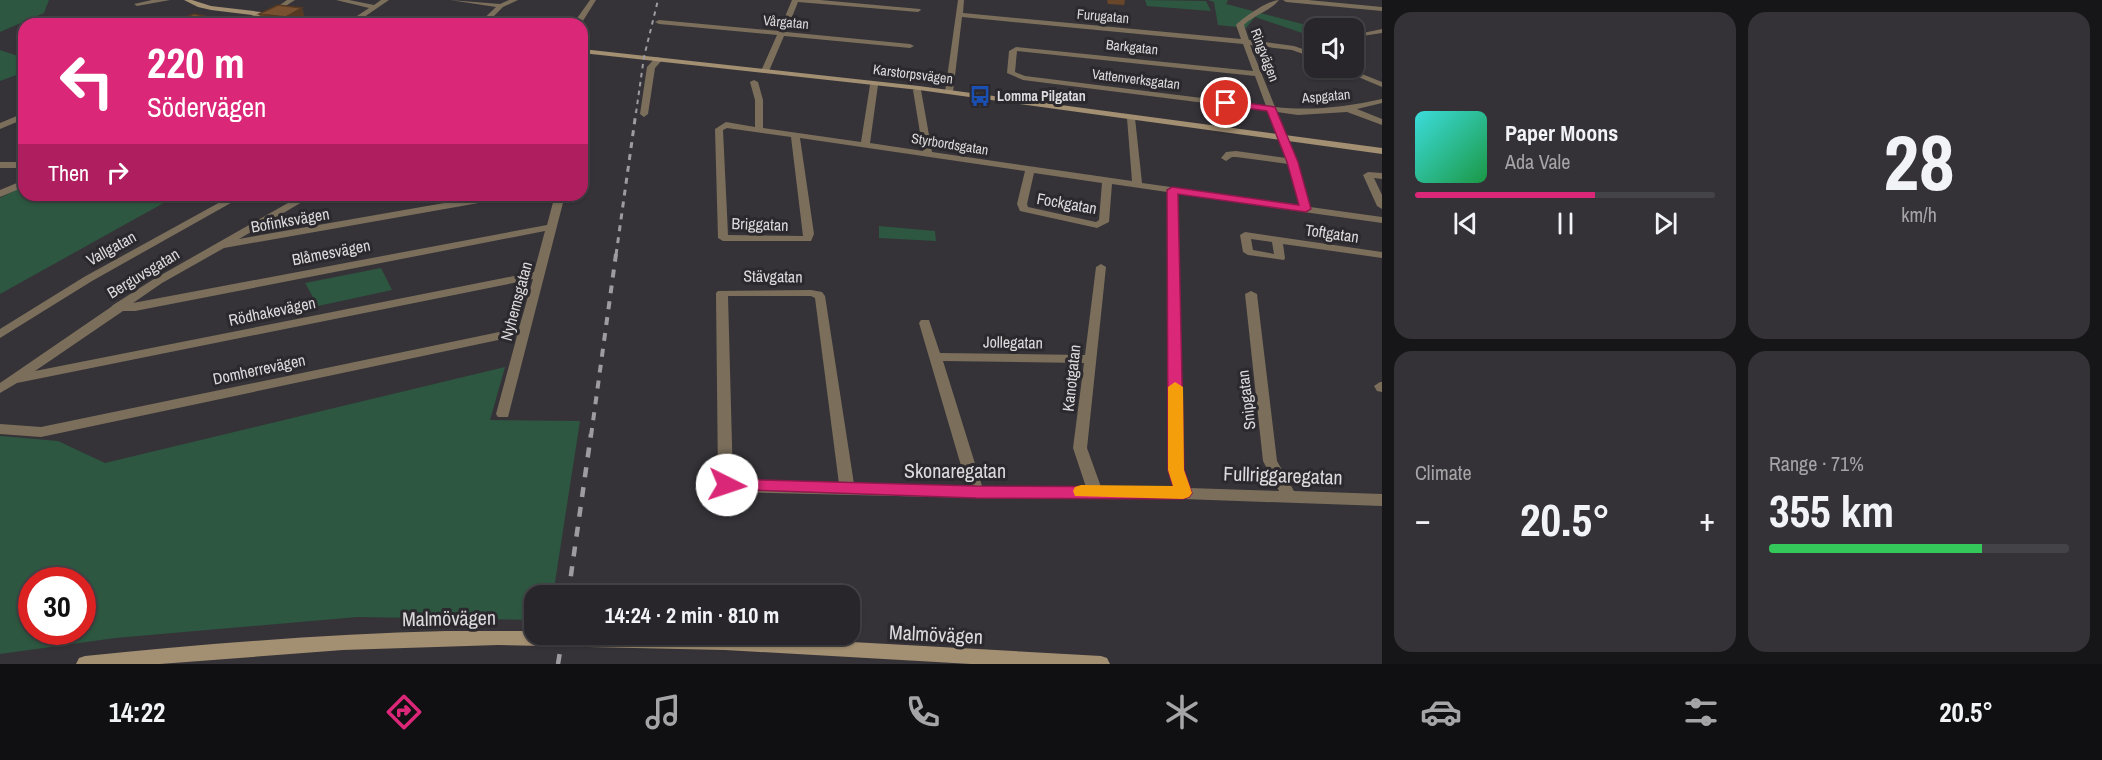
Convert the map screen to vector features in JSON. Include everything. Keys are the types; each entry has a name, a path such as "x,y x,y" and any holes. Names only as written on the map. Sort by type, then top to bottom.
{"street":[{"path":"137,4 167,0"},
{"path":"187,0 200,6 301,18"},
{"path":"279,8 292,0"},
{"path":"339,0 374,7"},
{"path":"357,18 386,0"},
{"path":"453,0 501,6"},
{"path":"488,18 501,6 514,0"},
{"path":"581,18 593,0"},
{"path":"765,71 795,0 918,10"},
{"path":"949,92 961,0"},
{"name":"Ringvägen","path":"1276,0 1268,9 1248,17 1242,22 1240,30 1292,162 1306,209"},
{"path":"1286,0 1339,3 1382,9"},
{"path":"251,18 262,13"},
{"name":"Furugatan","path":"959,15 1245,42"},
{"name":"Vårgatan","path":"659,22 910,46"},
{"path":"1364,34 1382,31"},
{"path":"1245,42 1287,46 1304,52"},
{"name":"Barkgatan","path":"1013,61 1013,51 1023,49 1258,74"},
{"name":"Karstorpsvägen","path":"588,52 949,92 1382,151"},
{"path":"644,114 651,67 658,59"},
{"name":"Vattenverksgatan","path":"1013,61 1011,73 1023,78 1271,109"},
{"name":"Aspgatan","path":"1364,78 1382,85"},
{"path":"754,82 759,100 759,129"},
{"path":"864,144 874,85"},
{"path":"917,90 928,154"},
{"name":"Aspgatan","path":"1271,109 1298,112 1348,109 1382,101"},
{"path":"1348,109 1382,123"},
{"path":"0,126 18,118"},
{"path":"1131,118 1137,184"},
{"path":"13,120 18,121"},
{"name":"Styrbordsgatan","path":"723,125 1382,220"},
{"name":"Briggatan","path":"723,125 719,129 722,234 723,238 728,239 807,239 809,234 795,135"},
{"path":"1226,158 1225,156 1229,154 1236,154 1292,162"},
{"path":"1,164 18,165"},
{"name":"Fockgatan","path":"1030,169 1023,204 1024,210 1097,225 1104,222 1107,180"},
{"path":"1382,176 1368,175 1382,206"},
{"path":"0,194 18,186"},
{"path":"1172,190 1176,470 1183,493"},
{"name":"Vallgatan","path":"0,334 88,279 229,201"},
{"name":"Berguvsgatan","path":"0,389 117,307 299,201"},
{"name":"Bofinksvägen","path":"221,246 473,201"},
{"name":"Nyhemsgatan","path":"503,414 558,201"},
{"name":"Blåmesvägen","path":"117,307 135,307 552,227"},
{"name":"Toftgatan","path":"1277,240 1382,255"},
{"name":"Kanotgatan","path":"1095,491 1080,448 1101,267"},
{"name":"Rödhakevägen","path":"12,380 528,274 540,274"},
{"name":"Stävgatan","path":"727,485 722,293 811,293 818,294 821,298 847,489"},
{"name":"Snipgatan","path":"1251,294 1270,461 1290,497"},
{"path":"925,323 976,492"},
{"name":"Domherrevägen","path":"0,429 41,432 525,331"},
{"name":"Jollegatan","path":"936,357 1089,359"},
{"name":"Skonaregatan","path":"727,485 976,492 1183,493"},
{"name":"Fullriggaregatan","path":"1183,493 1382,500"},
{"name":"Malmövägen","path":"85,664 209,650 351,641 498,638 641,639 1101,664"}],"green space":[{"path":"0,0 49,0 44,13 32,18 18,18 18,24 0,32"},
{"path":"1145,0 1206,1 1211,11 1147,6"},
{"path":"1208,0 1228,0 1226,4 1304,24 1304,34 1255,17 1246,28 1218,25 1214,2"},
{"path":"0,50 18,56 18,74 0,81"},
{"path":"18,189 18,201 167,201 0,294 0,198"},
{"path":"879,226 935,231 936,241 879,238"},
{"path":"381,268 392,290 318,306 305,283"},
{"path":"505,367 490,420 580,421 555,585 524,585 524,620 357,617 96,641 96,567 18,567 18,645 65,645 0,654 0,436 58,441 105,463"}],"building":[{"path":"278,5 302,8 286,17 259,14"},
{"path":"194,14 209,17 206,18 184,18"}],"railway":[{"path":"636,113 644,57 658,0"},
{"path":"616,255 636,112"},
{"path":"591,436 616,254"},
{"path":"570,585 591,434"},
{"path":"558,664 561,645"}],"slow traffic":[{"path":"1081,491 1183,493 1176,470 1175,387"}],"place":[{"name":"Lomma Pilgatan","path":"980,96"}],"route":[{"path":"727,485 732,487 976,492 1183,493 1176,470 1172,190 1306,209 1292,162 1271,109 1226,103"}]}
